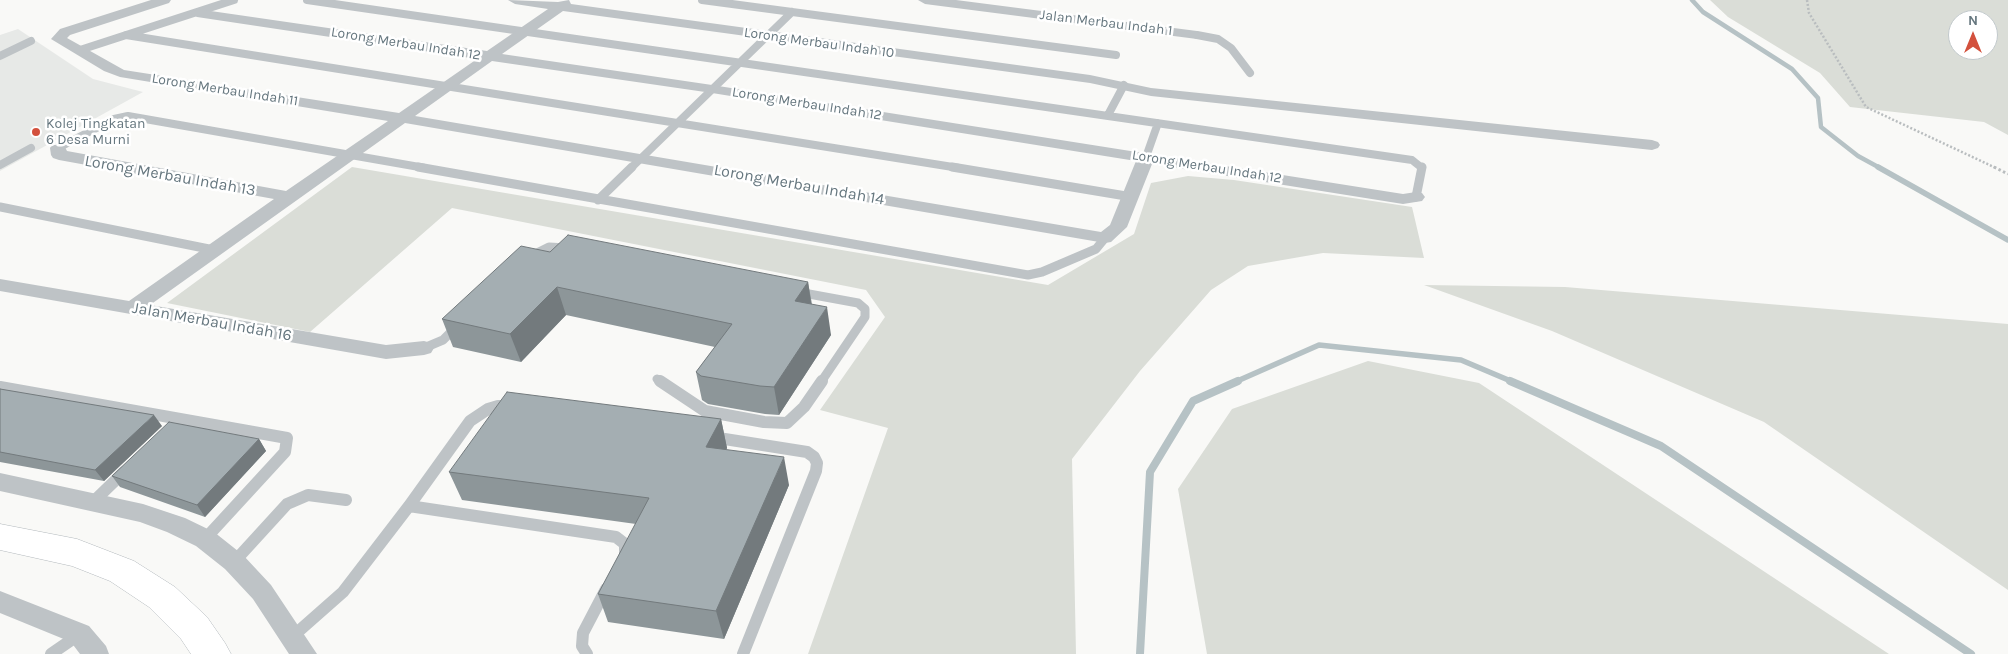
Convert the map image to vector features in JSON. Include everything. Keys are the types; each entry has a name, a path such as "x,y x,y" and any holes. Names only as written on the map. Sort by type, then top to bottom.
{"street":[{"name":"Lorong Merbau Indah 11","path":"164,0 65,32 58,39 120,73 401,118"},
{"name":"Lorong Merbau Indah 10","path":"515,0 564,3 767,36 1124,85 1151,92 1652,145"},
{"name":"Jalan Merbau Indah 1","path":"925,0 1196,34"},
{"path":"132,308 564,3"},
{"name":"Lorong Merbau Indah 12","path":"197,13 712,90 1403,199 1416,197"},
{"name":"Lorong Merbau Indah 14","path":"401,118 1105,238"},
{"name":"Lorong Merbau Indah 13","path":"58,148 59,155 289,197"},
{"path":"1105,238 1118,227 1132,197 1146,157"},
{"name":"Jalan Merbau Indah 16","path":"0,285 386,352 424,348"},
{"path":"0,482 143,513 176,525 205,539 234,562 262,592 298,646"},
{"path":"0,537 77,553 122,571 162,597 194,628 212,654"},
{"path":"0,602 80,634 96,654"}],"lane":[{"path":"80,50 234,0"},
{"path":"307,0 1412,160 1422,167 1416,197"},
{"path":"702,0 1116,54"},
{"path":"598,200 792,12"},
{"path":"1196,34 1218,39 1231,48 1250,73"},
{"path":"126,36 678,122 1132,197"},
{"path":"0,56 31,41"},
{"path":"1108,115 1124,85"},
{"path":"58,148 114,119 128,116 1028,275 1042,272 1096,249 1105,238"},
{"path":"1146,157 1158,123"},
{"path":"0,165 31,148"},
{"path":"0,207 214,250"},
{"path":"521,264 537,252 549,247 582,251"},
{"path":"657,379 705,411 764,422 787,423 804,407 865,317 865,310 858,303 791,290"},
{"path":"424,348 442,340 464,319"},
{"path":"0,387 176,423 287,438 285,452 205,539"},
{"path":"298,646 343,592 409,506 470,421 478,414 498,406 526,409"},
{"path":"699,435 806,452 814,457 817,463 816,471 743,654"},
{"path":"92,502 136,461"},
{"path":"234,562 287,504 308,495 346,500"},
{"path":"409,506 616,537 626,544 625,554 620,563"},
{"path":"587,654 582,646 583,633 611,580"},
{"path":"51,654 80,634"}],"path":[{"path":"1807,0 1809,13 1866,107 2008,174"}],"shaded area":[{"path":"1710,0 2008,0 2008,135 1984,122 1850,107 1820,73 1728,17"},
{"name":"Kolej Tingkatan 6 Desa Murni","path":"18,29 93,79 143,92 0,171 0,35"},
{"path":"352,167 1048,285 1134,234 1151,183 1188,176 1234,180 1412,207 1424,258 1323,253 1248,266 1211,290 1140,371 1072,459 1076,654 808,654 888,428 820,410 885,317 866,290 452,208 310,332 167,303"},
{"path":"1424,285 1565,287 2008,324 2008,590 1764,422 1552,331"},
{"path":"1368,361 1479,383 1889,654 1207,654 1178,489 1232,409"}],"building":[{"path":"568,235 808,282 795,301 827,307 774,387 701,376 696,372 732,324 557,287 510,334 442,319 521,246 550,252"},
{"path":"0,389 154,415 95,470 0,452"},
{"path":"507,392 721,419 706,447 784,457 716,611 598,594 649,498 449,472"},
{"path":"169,422 259,439 197,505 112,476"}],"waterway":[{"path":"1692,0 1703,12 1792,69 1818,98 1821,127 1858,156 1880,168"},
{"path":"1878,167 2008,240"},
{"path":"1235,382 1319,345 1461,360 1513,382"},
{"path":"1140,654 1150,472 1193,401 1238,381"},
{"path":"1510,381 1661,446 1971,654"}],"place":[{"name":"Kolej Tingkatan 6 Desa Murni","path":"36,132"}]}
